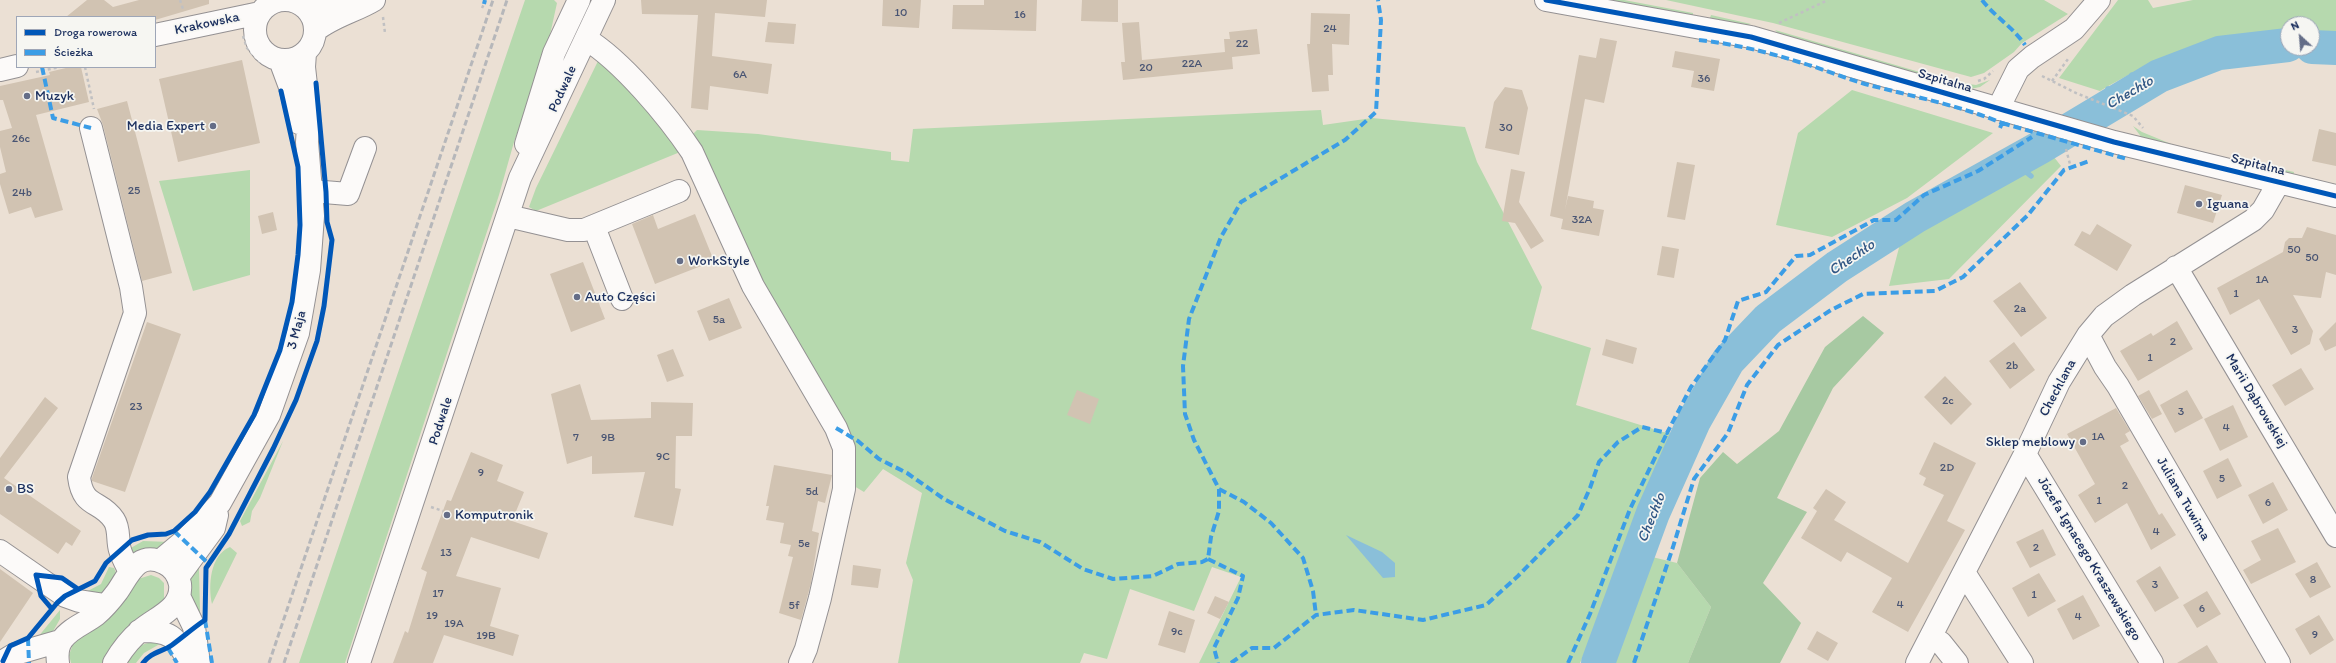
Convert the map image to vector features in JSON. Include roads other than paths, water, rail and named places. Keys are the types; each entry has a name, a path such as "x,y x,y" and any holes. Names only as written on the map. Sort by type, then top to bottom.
{"street":[{"path":"280,0 293,1 303,6 312,17 315,30 312,44 305,53 297,58 271,62 256,41 254,32 260,13 272,3 280,0"},
{"path":"303,6 317,6 338,0"},
{"name":"Podwale","path":"359,663 508,216 520,178 527,139 554,53 579,0"},
{"name":"Podwale","path":"520,178 604,0"},
{"name":"Szpitalna","path":"1546,0 1751,37 2114,142 2336,196"},
{"path":"1998,109 2018,69 2032,57 2074,29 2099,0"},
{"path":"315,30 323,24 355,11 378,7"},
{"name":"Krakowska","path":"156,35 260,13"},
{"path":"586,39 601,48 625,71 682,136 692,152 753,286 836,428 844,448 844,489 820,598 806,649 800,663"},
{"name":"3 Maja","path":"160,561 185,540 220,503 269,415 298,333 306,294 311,254 312,191 307,142 309,112 304,67 305,53"},
{"name":"3 Maja","path":"271,62 290,87 296,113 307,142"},
{"path":"0,70 16,66"},
{"path":"91,128 135,304 135,313 79,477 81,488 85,497 111,517 116,524 120,550 129,570"},
{"path":"312,191 348,194 365,148"},
{"name":"Chechlana","path":"1917,663 1965,574 2059,382 2088,335 2104,316 2176,267 2253,220 2263,210 2279,182"},
{"path":"508,216 568,230 584,230 679,191"},
{"path":"594,227 622,299"},
{"name":"Marii Dąbrowskiej","path":"2176,267 2336,536"},
{"name":"Juliana Tuwima","path":"2088,335 2141,429 2280,663"},
{"name":"Józefa Ignacego Kraszewskiego","path":"2025,454 2152,663"},
{"name":"3 Maja","path":"114,663 139,631 169,610 179,586 214,528 220,503"},
{"path":"0,551 65,596 79,601 105,605"},
{"path":"0,663 15,654 64,637 97,614 115,594 129,570 140,562 150,560 160,561 173,570 194,627 199,663"},
{"path":"1965,574 2022,663"},
{"path":"58,663 58,651 64,637 65,596"},
{"path":"139,631 159,632 169,635 183,648 190,663"},
{"path":"1931,637 1941,643 1957,663"}],"water":[{"path":"1346,535 1382,552 1395,563 1395,577 1383,578"}],"waterway":[{"name":"Chechło","path":"1598,663 1653,513 1694,421 1728,361 1768,319 1837,267 1915,217 2039,148 2159,76 2219,53 2280,46"},
{"name":"Chechło","path":"2320,47 2336,48"},
{"path":"2132,75 2138,87"},
{"path":"2108,89 2115,101"},
{"path":"2014,162 2031,176"}],"railway":[{"path":"269,663 493,0"},
{"path":"284,663 507,0"}],"place":[{"name":"Muzyk","path":"27,96"},
{"name":"Media Expert","path":"213,126"},
{"name":"Iguana","path":"2199,204"},
{"name":"WorkStyle","path":"680,261"},
{"name":"Auto Części","path":"577,297"},
{"name":"Sklep meblowy","path":"2083,442"},
{"name":"BS","path":"9,489"},
{"name":"Komputronik","path":"447,515"}]}
